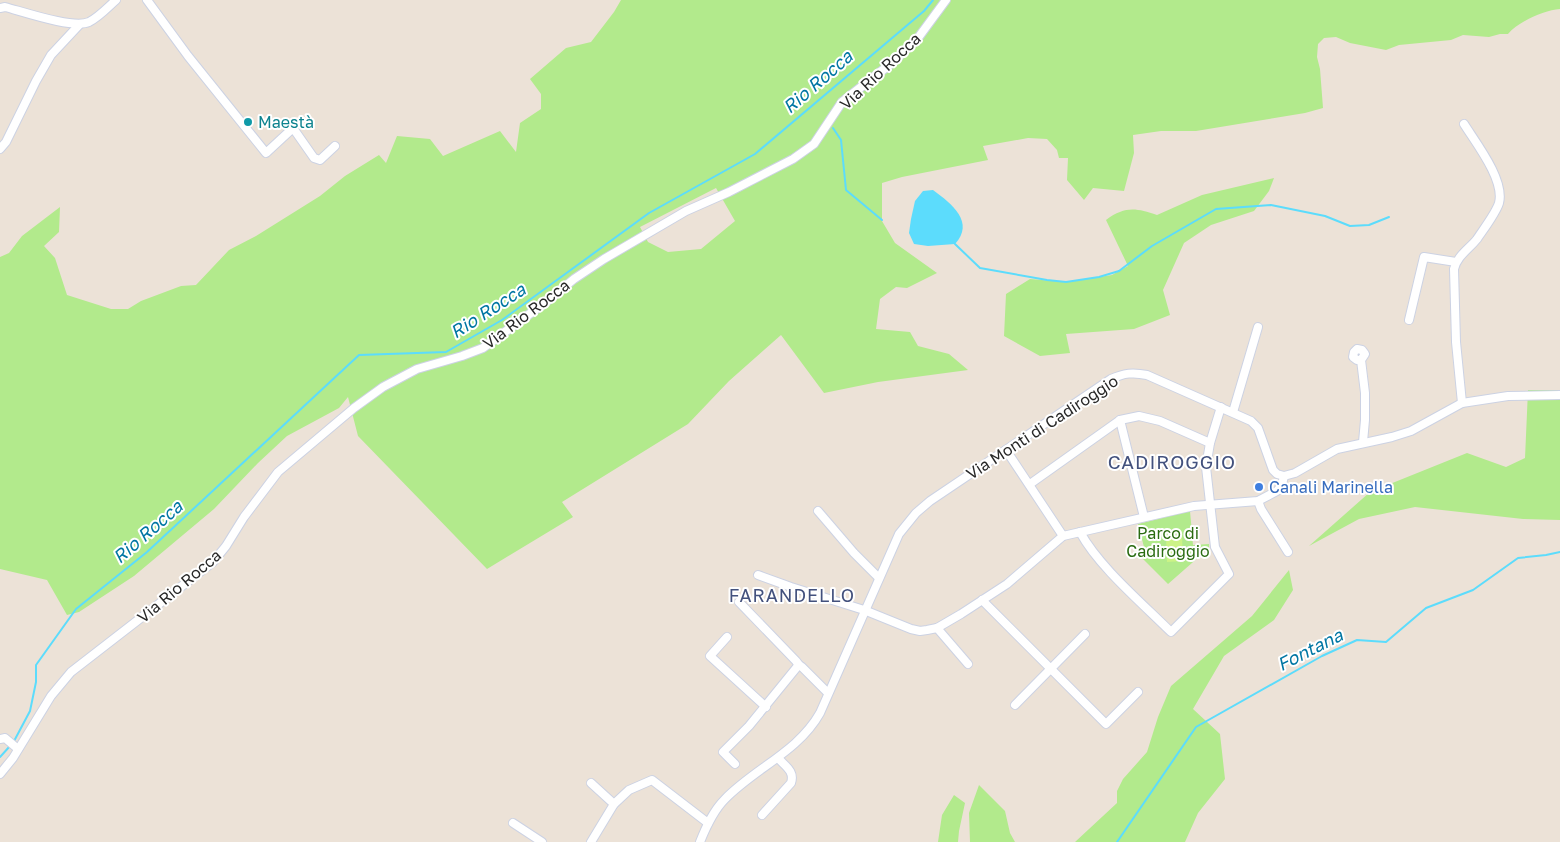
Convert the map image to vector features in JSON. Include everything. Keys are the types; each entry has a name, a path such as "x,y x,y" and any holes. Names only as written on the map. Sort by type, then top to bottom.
{"street":[{"path":"0,8 5,7 64,23 79,24 94,19 116,0"},
{"path":"147,0 188,56 266,153 293,128 314,158 320,160 336,146"},
{"name":"Via Rio Rocca","path":"0,774 13,758 15,746 71,672 213,562 278,472 354,408 383,387 417,369 483,348 574,279 604,259 686,211 729,192 793,159 814,144 842,102 893,62 918,38 946,0"},
{"path":"0,149 6,142 36,81 52,55 79,24"},
{"path":"1462,403 1456,342 1454,269 1456,262 1477,239 1499,203 1499,185 1464,124"},
{"path":"1409,320 1424,257 1456,262"},
{"path":"1233,412 1258,327"},
{"path":"1361,360 1365,393 1363,442"},
{"name":"Via Monti di Cadiroggio","path":"700,842 708,823 724,800 739,786 795,745 813,726 899,534 916,513 930,501 1084,397 1122,374 1135,372 1147,375 1251,421 1258,428 1273,470 1277,474 1284,476"},
{"path":"758,575 864,610 911,629 920,631 937,628 1012,580 1063,536 1194,506 1258,501 1277,491 1282,484 1284,476 1294,473 1327,453 1363,442 1392,437 1411,431 1462,403 1508,396 1560,395"},
{"path":"1080,532 1107,567 1171,632 1229,574 1215,547 1206,467 1210,443 1221,407"},
{"path":"1030,484 1120,420 1140,416 1160,421 1210,443"},
{"path":"1120,420 1144,517"},
{"path":"1006,450 1063,536"},
{"path":"1258,501 1288,552"},
{"path":"818,511 854,553 879,578"},
{"path":"982,600 1106,724 1138,692"},
{"path":"739,602 828,693"},
{"path":"937,628 968,664"},
{"path":"1015,705 1085,634"},
{"path":"727,637 710,656 766,707"},
{"path":"735,764 723,752 766,707 799,665"},
{"path":"0,739 5,738 15,746"},
{"path":"762,816 792,780 791,771 778,758"},
{"path":"591,842 614,804 629,790 652,780 708,823"},
{"path":"591,783 614,804"},
{"path":"513,824 542,842"}],"green space":[{"path":"621,0 1560,0 1560,9 1532,17 1518,25 1508,34 1489,37 1463,35 1451,40 1399,45 1386,50 1350,43 1336,37 1324,38 1318,44 1317,57 1320,69 1323,108 1305,113 1196,131 1161,131 1133,135 1134,153 1124,191 1093,188 1084,200 1067,180 1068,158 1059,158 1057,150 1047,139 1028,138 983,146 988,160 902,177 882,183 882,221 895,243 937,273 907,288 896,287 880,299 876,329 910,332 918,346 949,354 968,370 878,382 824,393 781,335 729,381 688,424 562,502 573,517 487,569 358,436 348,397 339,408 287,436 214,509 134,576 79,612 67,615 47,580 0,569 0,257 9,253 22,236 60,207 59,232 44,246 55,258 67,295 111,309 128,309 141,301 181,286 196,285 229,250 256,236 320,196 345,176 379,155 386,163 397,136 430,139 443,156 500,131 516,152 520,123 541,109 541,94 530,79 566,48 591,42","holes":["716,188 735,221 701,249 668,252 648,242 640,227"]},
{"path":"1274,178 1269,191 1254,211 1211,225 1184,243 1163,290 1170,315 1134,329 1066,334 1070,353 1040,356 1004,336 1006,294 1030,279 1066,282 1112,275 1128,266 1106,220 1113,215 1125,210 1137,210 1157,215 1202,195"},
{"path":"1528,390 1560,390 1560,520 1523,519 1415,507 1359,519 1309,546 1370,492 1467,453 1506,467 1525,458"},
{"name":"Parco di Cadiroggio","path":"1190,511 1193,545 1209,544 1209,548 1168,584 1138,554 1144,547 1138,524"},
{"path":"1182,536 1183,561 1167,562 1166,537"},
{"path":"1289,570 1293,590 1274,620 1224,656 1193,709 1220,734 1225,779 1198,813 1185,842 1075,842 1117,803 1117,791 1123,779 1147,752 1158,717 1171,686 1252,616"},
{"path":"979,785 1005,811 1010,833 1015,842 970,842 969,813"},
{"path":"954,795 965,803 958,842 938,842 942,815"}],"water":[{"path":"933,190 954,207 962,221 961,236 955,244 928,246 914,244 909,233 915,201 923,191"}],"waterway":[{"name":"Rio Rocca","path":"13,743 30,711 36,682 36,665 76,609 147,552 359,355 446,352 502,320 649,213 755,154 924,11 933,0"},
{"path":"833,128 841,140 846,190 882,220"},
{"path":"955,244 980,268 1066,282 1099,277 1119,271 1152,246 1216,209 1271,205 1325,216 1350,226 1369,225 1389,217"},
{"name":"Fontana","path":"1117,842 1196,727 1322,656 1357,640 1386,642 1426,608 1473,590 1518,558 1560,552"},
{"name":"Rio Rocca","path":"0,757 10,746"}],"place":[{"name":"Maestà","path":"248,122"},
{"name":"Canali Marinella","path":"1259,487"}],"district":[{"name":"CADIROGGIO","path":"1172,462"},
{"name":"FARANDELLO","path":"792,596"}]}
